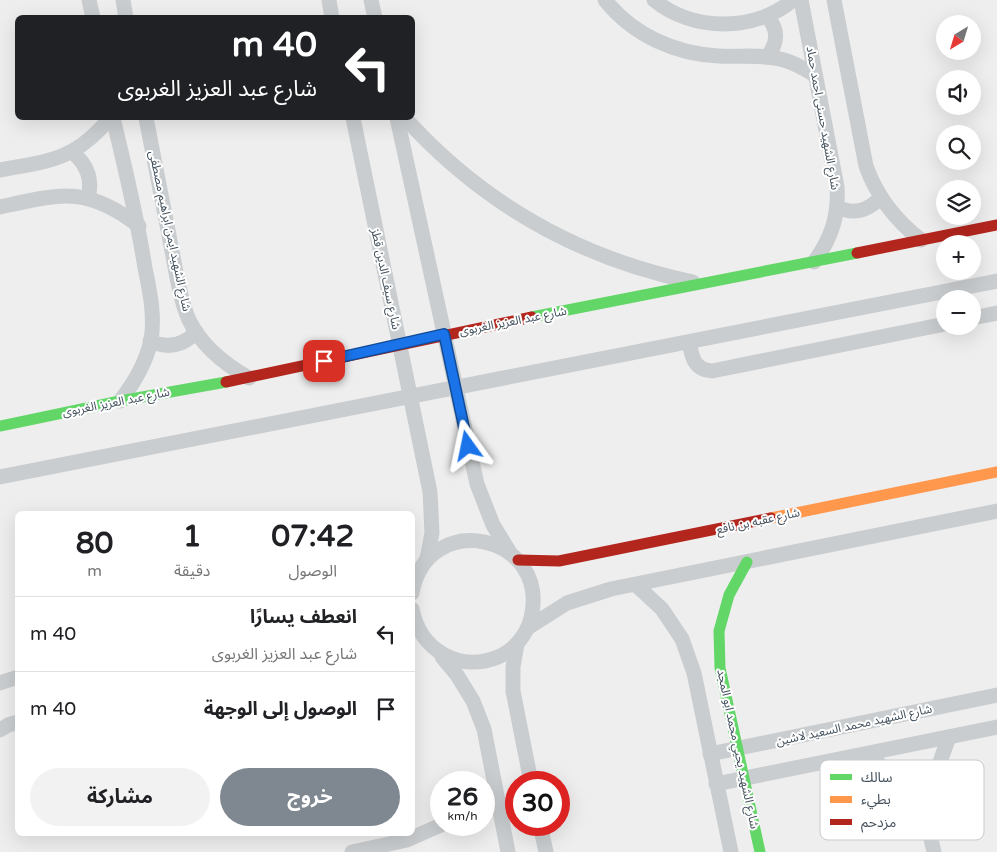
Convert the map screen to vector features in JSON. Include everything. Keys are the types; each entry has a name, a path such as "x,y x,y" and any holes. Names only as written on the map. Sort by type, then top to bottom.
{"street":[{"path":"89,0 92,15"},
{"path":"123,0 126,15"},
{"path":"329,0 332,15"},
{"path":"371,0 374,15"},
{"path":"605,0 630,25 652,39 668,46 717,56 767,57 791,62 815,75"},
{"path":"654,0 671,11 701,22 732,24 767,16 793,0"},
{"name":"شارع الشهيد حسنى احمد حماد","path":"801,0 837,187 837,207 833,227 829,240 814,262"},
{"path":"834,0 866,166 880,197 900,223 921,240"},
{"path":"767,16 773,23 776,41 773,50 767,57"},
{"path":"0,170 48,160 72,152 110,120"},
{"path":"112,120 138,226 152,307 150,341 139,374 120,401"},
{"name":"شارع الشهيد ايمن ابراهيم مصطفى","path":"146,120 180,292 189,320 196,332 221,359 234,370 249,378"},
{"name":"شارع سيف الدين قطز","path":"353,120 431,506 432,533 427,559"},
{"path":"397,120 477,484 487,512 513,556 531,580 534,604 529,627"},
{"path":"407,120 453,166 486,192 521,216 555,235 626,265 663,276 701,284"},
{"path":"72,152 84,164 88,172 90,190 88,198"},
{"path":"0,207 61,195 88,198 115,209 138,226"},
{"path":"837,207 844,211 861,211 868,208 880,197"},
{"name":"شارع عبد العزيز الغربوى","path":"0,426 120,401 249,378 444,334 997,225"},
{"path":"0,477 997,282"},
{"path":"981,317 997,314"},
{"path":"689,342 692,359 706,371 712,371 936,326"},
{"path":"150,341 158,344 175,345 190,338 196,332"},
{"name":"شارع عقبه بن نافع","path":"513,556 558,561 997,472"},
{"path":"415,622 419,640 457,661 479,663 500,657 517,644 529,627 567,603 611,589 997,511"},
{"path":"415,581 427,559 441,548 457,542 475,540 493,543 513,556"},
{"name":"شارع الشهيد يحيي محمد ابو المجد","path":"747,562 729,595 720,631 720,668 760,852"},
{"path":"636,584 662,609 682,639 694,673 731,852"},
{"path":"517,644 513,668 513,691 529,771"},
{"path":"438,652 457,675 473,701 484,729 508,852"},
{"path":"0,683 15,678"},
{"name":"شارع الشهيد محمد السعيد لاشين","path":"710,754 997,695"},
{"path":"0,730 15,723"},
{"path":"838,760 997,727"},
{"path":"940,760 948,737"},
{"path":"868,754 875,760"},
{"path":"716,784 820,764"},
{"path":"352,852 407,840 430,830"},
{"path":"542,836 546,852"}],"traffic: fast":[{"path":"532,317 857,253"},
{"path":"0,426 120,401 226,382"},
{"path":"747,562 729,595 719,631 720,668 760,852"}],"traffic: slow":[{"path":"771,518 997,472"}],"traffic: jam":[{"path":"857,253 997,225"},
{"path":"226,382 532,317"},
{"path":"518,560 559,561 771,518"}],"route":[{"path":"324,361 444,334 468,446"}]}
